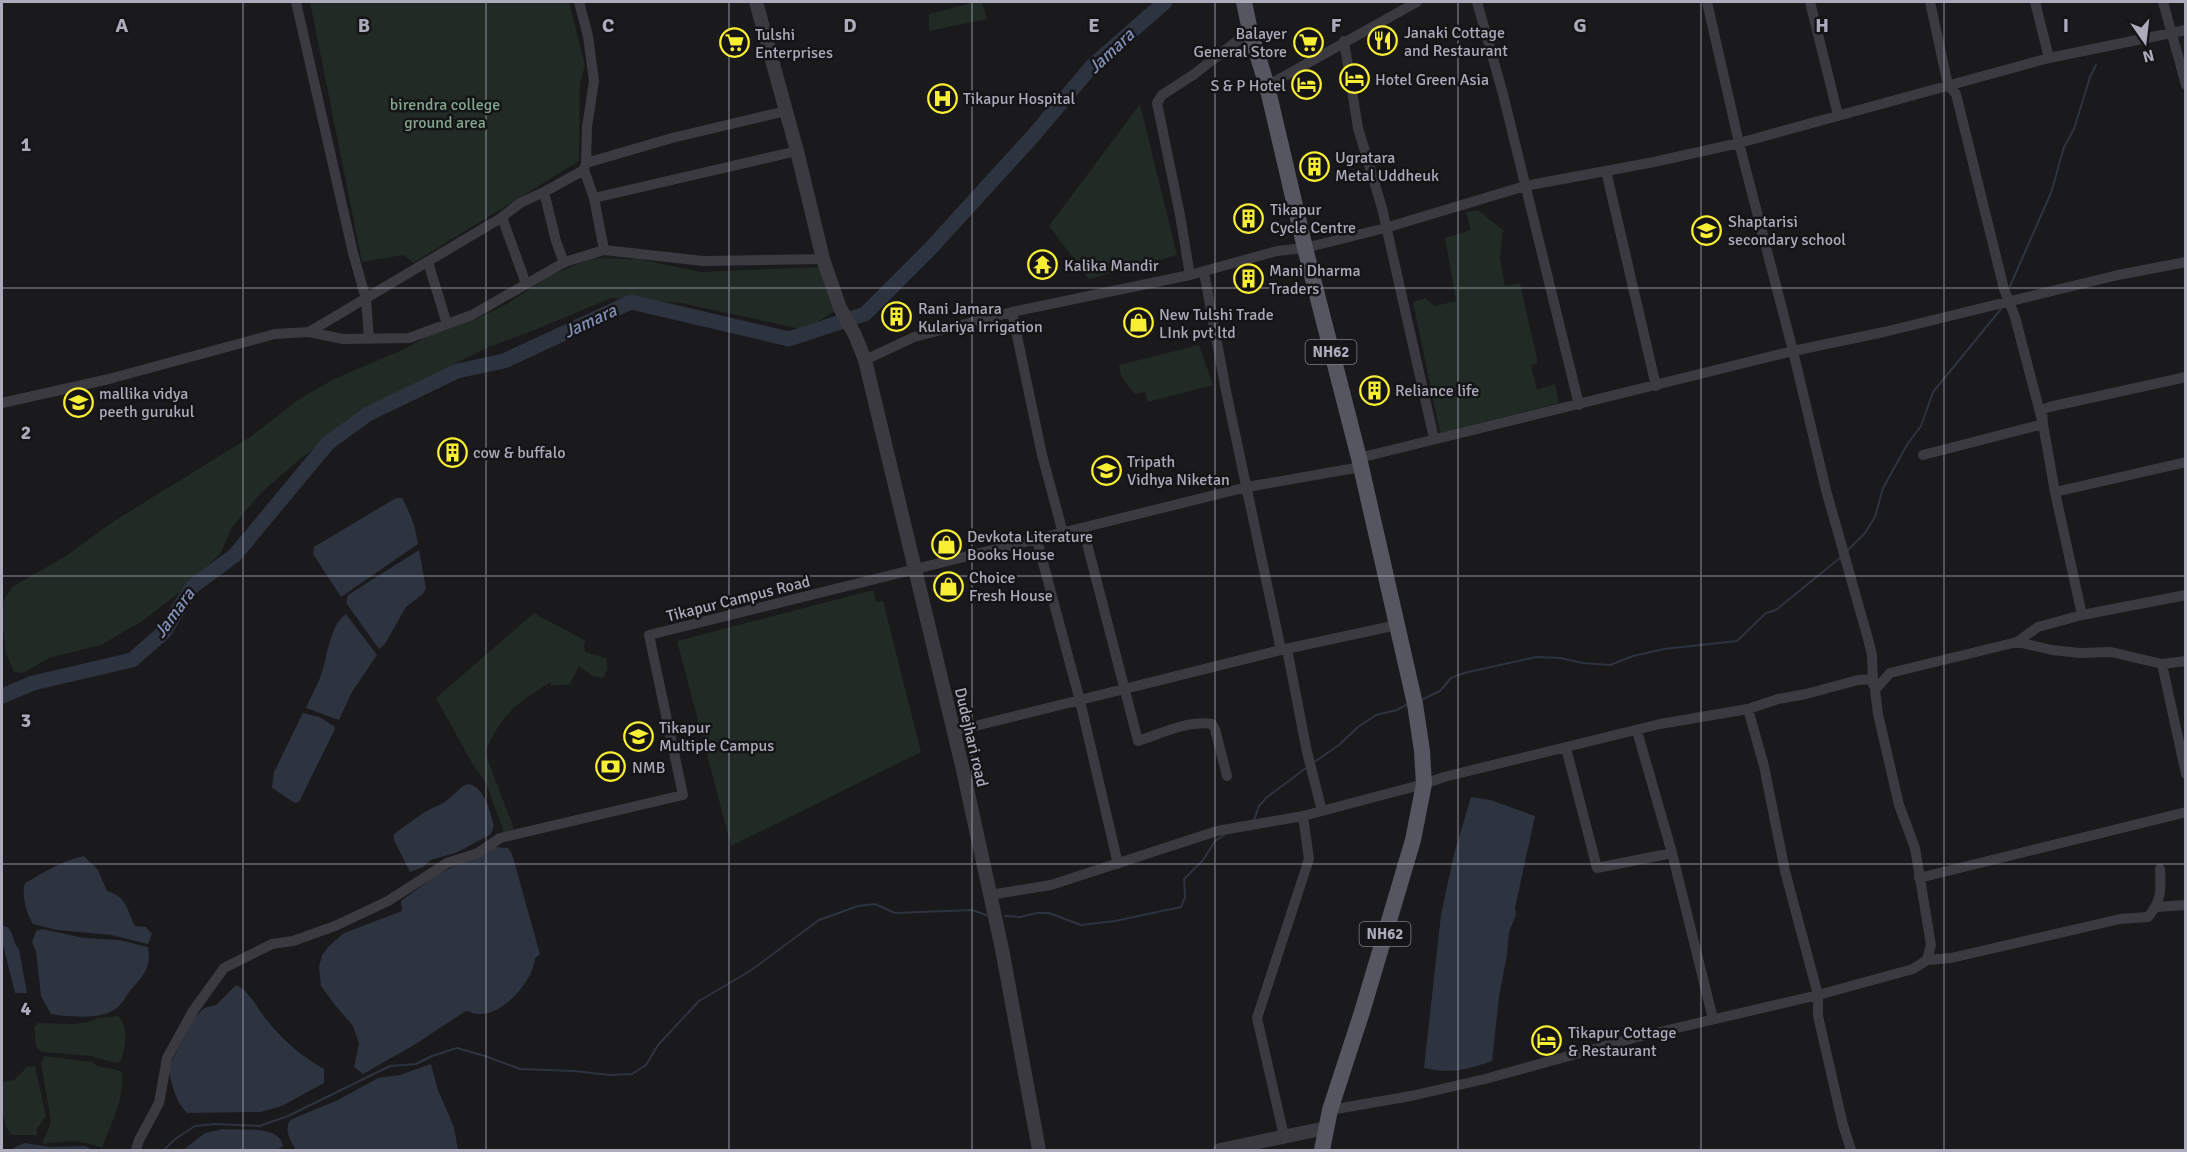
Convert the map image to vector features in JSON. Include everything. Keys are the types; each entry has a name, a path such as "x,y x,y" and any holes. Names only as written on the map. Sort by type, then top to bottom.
{"main road":[{"name":"NH62","path":"1244,2 1360,462 1416,709 1422,750 1424,784 1413,840 1330,1110 1322,1150"}],"street":[{"path":"296,2 352,253 366,299 369,339"},
{"path":"579,2 588,36 594,81 587,127 585,166 604,250"},
{"name":"Dudejhari road","path":"756,2 797,150 823,259 840,308 855,334 865,360 955,731 990,895 1039,1150"},
{"path":"1267,86 1417,2"},
{"path":"1477,2 1526,186 1579,405"},
{"path":"1707,2 1739,143 1793,351 1823,482 1872,655 1873,685 1878,714 1899,805 1915,848 1931,945 1927,960"},
{"path":"1810,2 1838,115"},
{"path":"1930,2 1948,85 1956,94 2008,300 2015,317 2043,424 2055,492 2082,615"},
{"path":"2035,2 2049,58"},
{"path":"2163,2 2186,85"},
{"path":"865,360 914,337 1012,312 1204,272 1277,251 1305,248 1385,228 1526,186 1739,143 2049,58 2186,30"},
{"path":"1190,275 1180,215 1156,104 1162,95 1193,75 1250,31"},
{"path":"1344,41 1358,114 1358,128 1375,180 1433,434"},
{"path":"309,332 585,166 672,138 786,111"},
{"path":"594,198 797,150"},
{"path":"1606,171 1656,386"},
{"path":"544,192 564,263"},
{"path":"502,217 526,284"},
{"path":"2,403 109,379 275,334 309,332 343,339 409,338 472,315 564,263 604,250 703,261 823,259"},
{"path":"428,262 447,324"},
{"name":"Tikapur Campus Road","path":"136,1150 159,1103 167,1058 193,1011 224,968 272,944 293,941 335,926 388,901 447,863 478,853 500,838 683,795 648,635 915,571 1247,487 1360,462 1793,351 1884,332 2118,275 2186,262"},
{"path":"1204,272 1247,487 1322,811"},
{"path":"1012,312 1042,455 1063,533"},
{"path":"2043,424 2042,410 2049,407 2186,376"},
{"path":"1923,455 2043,424"},
{"path":"2055,492 2186,462"},
{"path":"1083,528 1138,741 1180,727 1212,724 1227,776"},
{"path":"1037,540 1080,701 1118,864"},
{"path":"1873,685 1890,672 2017,642 2038,627 2082,615 2186,595"},
{"path":"955,731 1284,649 1397,625"},
{"path":"2017,642 2052,650 2111,652 2162,664 2186,661"},
{"path":"2162,664 2186,774"},
{"path":"990,895 1051,885 1217,831 1302,816 1444,777 1691,718 1749,709 1778,699 1858,680 1873,685"},
{"path":"1749,709 1767,776 1785,871 1818,995 1818,1016 1851,1150"},
{"path":"1637,731 1672,853 1713,1019"},
{"path":"1566,748 1597,868 1672,853"},
{"path":"1919,878 2186,812"},
{"path":"1284,1136 1257,1018 1309,860 1302,816"},
{"path":"1330,1110 1411,1096 1485,1079 1634,1038 1818,995 1912,969 1927,960 1951,958 2120,919 2148,917 2157,907 2161,889 2160,869"},
{"path":"2157,907 2186,906"},
{"path":"1220,1150 1326,1128"}],"green space":[{"name":"birendra college ground area","path":"310,2 569,2 585,65 580,83 579,161 413,263 404,255 362,262"},
{"path":"982,2 987,19 929,31 929,14"},
{"path":"1140,104 1177,255 1089,279 1049,226"},
{"path":"1478,210 1503,230 1500,258 1505,286 1520,283 1538,363 1531,365 1537,390 1555,384 1559,403 1440,433 1413,302 1425,298 1435,306 1456,301 1445,238 1471,230 1466,212"},
{"path":"592,258 639,259 701,272 819,267 836,310 805,330 682,303 611,298 486,348 394,394 354,418 300,459 261,493 232,527 220,554 176,595 141,622 101,645 49,658 23,673 14,672 6,653 2,620 4,600 12,587 66,556 111,523 250,437 298,400 334,379 402,350 428,336 476,319 507,304 549,276"},
{"path":"1199,345 1213,385 1148,402 1145,392 1135,394 1121,373 1119,365"},
{"path":"873,590 876,602 883,601 921,752 731,846 677,641"},
{"path":"534,613 586,641 585,652 606,658 608,669 603,678 593,676 579,666 570,684 551,686 551,682 519,703 504,719 491,739 485,752 514,829 504,833 486,783 472,763 436,698"},
{"path":"118,1016 125,1032 121,1061 115,1063 91,1056 42,1052 36,1047 34,1027 38,1023 73,1024"},
{"path":"44,1056 92,1062 98,1066 122,1072 119,1101 102,1148 87,1143 73,1142 42,1144 51,1121 41,1063"},
{"path":"35,1066 46,1116 36,1130 38,1132 36,1135 11,1135 4,1117 3,1082 14,1080 27,1067"}],"water":[{"path":"396,498 402,498 408,509 418,544 341,597 313,554 314,547"},
{"path":"419,550 426,588 423,594 406,607 385,644 379,649 346,602 348,595"},
{"path":"346,614 377,655 352,692 339,720 306,708 323,670 335,627"},
{"path":"303,713 319,717 335,729 299,802 295,803 272,788 274,772"},
{"path":"469,784 479,790 486,801 494,825 491,834 458,852 431,860 423,867 410,872 394,840 394,834"},
{"path":"1471,797 1491,800 1535,816 1515,908 1516,915 1509,932 1492,1061 1474,1067 1442,1071 1424,1068 1441,915 1454,854"},
{"path":"494,847 508,848 512,854 540,954 535,958 524,985 499,1008 479,1014 466,1011 414,1045 363,1074 354,1067 359,1043 353,1026 321,986 319,967 322,955 344,933 402,911 401,901 438,874"},
{"path":"84,856 98,870 107,891 119,896 122,900 135,926 146,927 152,934 148,944 111,935 57,930 33,924 25,904 25,883 61,864"},
{"path":"2,926 11,931 19,949 27,993 15,993 2,941"},
{"path":"42,929 84,938 119,940 148,947 147,968 122,1003 111,1012 85,1017 51,1014 41,996 36,951 32,942 36,931"},
{"path":"236,985 242,988 276,1031 302,1054 324,1069 324,1083 282,1106 261,1112 187,1113 177,1097 168,1068 195,1017 204,1008 216,1005"},
{"path":"431,1064 438,1090 454,1127 458,1150 296,1150 288,1132 290,1120 338,1100 378,1078 400,1075"},
{"path":"223,1129 267,1131 275,1134 283,1146 277,1150 183,1150 205,1133"},
{"path":"24,1143 51,1147 85,1146 94,1150 10,1150"}],"waterway":[{"name":"Jamara","path":"2,696 33,683 132,660 164,632 193,586 235,555 328,443 368,414 457,371 504,361 631,302 789,339 865,314 930,249 1033,136 1092,66 1165,2"},
{"path":"2010,286 2051,193 2064,147 2074,129 2096,65"},
{"path":"1848,550 1865,533 1875,517 1883,488 1908,443 1921,426 1933,392 2001,309"},
{"path":"1421,700 1440,691 1451,678 1464,673 1536,657 1610,665 1633,656 1664,649 1737,641 1766,613 1776,610 1841,557"},
{"path":"1313,763 1376,715 1397,710 1408,704"},
{"path":"1254,820 1259,806 1266,798 1306,768"},
{"path":"1005,916 1020,917 1049,913 1081,925 1115,921 1181,907 1185,897 1184,879 1203,860 1215,841 1224,835"},
{"path":"164,1150 175,1139 195,1126 214,1124 259,1126 288,1116 390,1066 416,1064 457,1048 520,1069 610,1075 632,1074 646,1065 658,1045 699,1001 750,971 819,920 858,906 875,904 895,913 972,910 989,916"}],"place":[{"name":"Janaki Cottage and Restaurant","path":"1383,41"},
{"name":"Balayer General Store","path":"1308,42"},
{"name":"Tulshi Enterprises","path":"734,43"},
{"name":"Hotel Green Asia","path":"1354,79"},
{"name":"S & P Hotel","path":"1307,85"},
{"name":"Tikapur Hospital","path":"942,98"},
{"name":"Ugratara Metal Uddheuk","path":"1314,166"},
{"name":"Tikapur Cycle Centre","path":"1249,218"},
{"name":"Shaptarisi secondary school","path":"1707,230"},
{"name":"Kalika Mandir","path":"1043,265"},
{"name":"Mani Dharma Traders","path":"1248,279"},
{"name":"Rani Jamara Kulariya Irrigation","path":"897,317"},
{"name":"New Tulshi Trade LInk pvt ltd","path":"1138,323"},
{"name":"Reliance life","path":"1374,390"},
{"name":"mallika vidya peeth gurukul","path":"78,402"},
{"name":"cow & buffalo","path":"452,452"},
{"name":"Tripath Vidhya Niketan","path":"1106,470"},
{"name":"Devkota Literature Books House","path":"946,545"},
{"name":"Choice Fresh House","path":"948,586"},
{"name":"Tikapur Multiple Campus","path":"638,736"},
{"name":"NMB","path":"611,767"},
{"name":"Tikapur Cottage & Restaurant","path":"1547,1041"}]}
